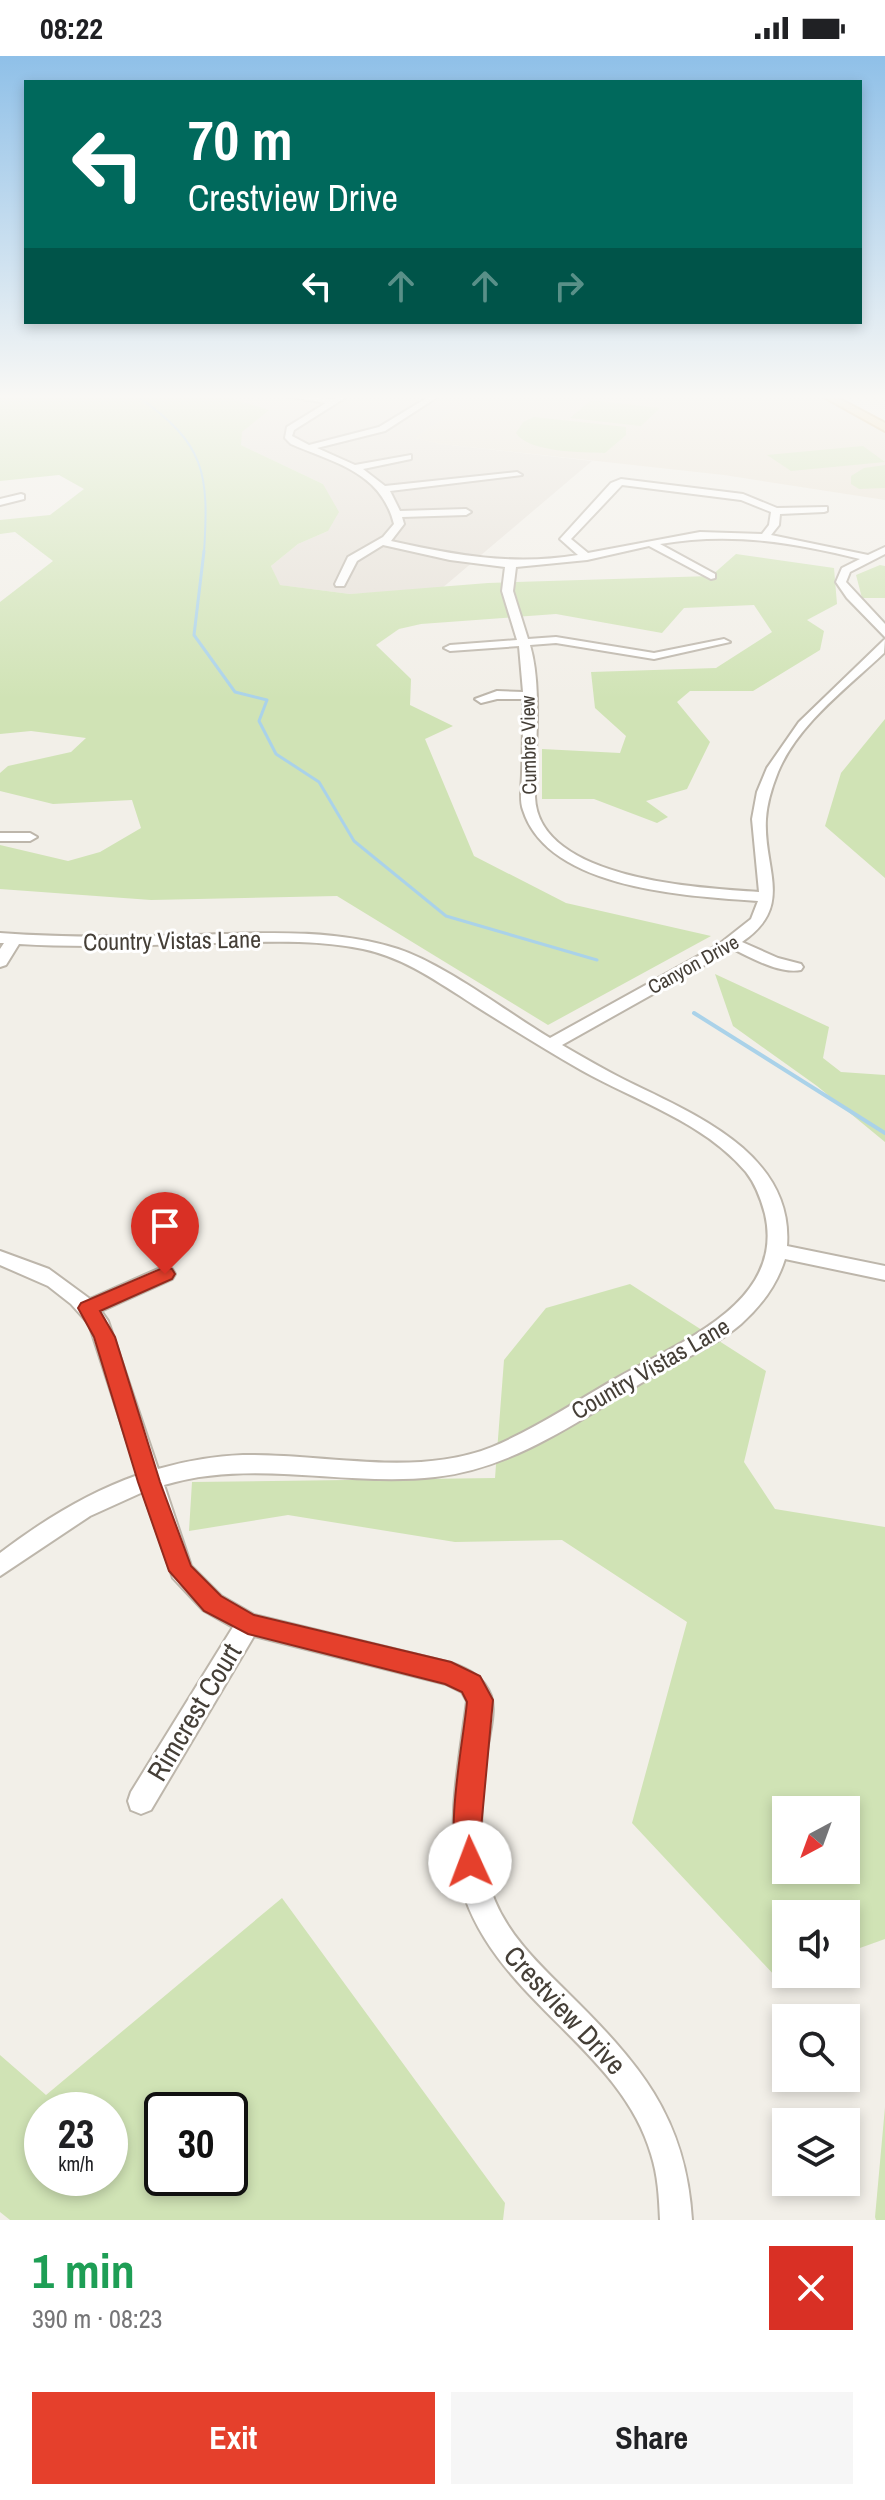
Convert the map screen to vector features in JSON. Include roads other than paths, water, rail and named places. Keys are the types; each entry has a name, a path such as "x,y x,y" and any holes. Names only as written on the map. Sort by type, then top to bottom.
{"street":[{"path":"0,502 21,497"},
{"path":"340,584 352,559 382,542 397,529 398,514 390,497"},
{"path":"587,557 565,539 603,497"},
{"path":"743,497 776,511 824,509"},
{"path":"763,539 774,525 776,511"},
{"path":"398,514 466,512"},
{"path":"382,542 454,559 511,565 587,557 705,535 763,539 868,558"},
{"path":"653,544 711,576"},
{"path":"883,627 850,597 841,582 846,570 885,550"},
{"name":"Cumbre View","path":"511,565 506,586 512,618 528,663 529,807 537,825 553,844 596,869 640,883 689,892 765,897"},
{"path":"450,648 522,641 578,642 654,656 724,642"},
{"path":"765,897 759,823 768,776 792,736 880,651 885,642"},
{"path":"481,699 497,695 528,696"},
{"path":"0,837 30,837"},
{"name":"Canyon Drive","path":"549,1045 750,931 758,921 765,897"},
{"name":"Country Vistas Lane","path":"0,1566 71,1514 100,1499 204,1468 241,1464 394,1472 464,1464 506,1451 730,1322 762,1289 777,1251 777,1224 770,1197 755,1172 733,1149 692,1121 549,1045 420,964 384,949 356,942 301,937 99,942 7,938"},
{"path":"0,962 7,938"},
{"path":"731,943 772,961 795,967"},
{"path":"777,1251 885,1273"},
{"name":"Crestview Drive","path":"0,1258 54,1280 88,1308 104,1337 149,1482 181,1571 212,1603 248,1624 451,1674 471,1684 480,1700 468,1845 480,1901 499,1938 517,1963 615,2062 644,2101 665,2149 677,2202 676,2220"},
{"path":"88,1308 165,1274"},
{"name":"Rimcrest Court","path":"141,1801 248,1624"}],"waterway":[{"path":"204,553 205,497"},
{"path":"204,551 194,635 235,692 267,700 259,721 276,754 319,782 354,841 446,916 597,960"},
{"path":"694,1013 885,1133"}]}
